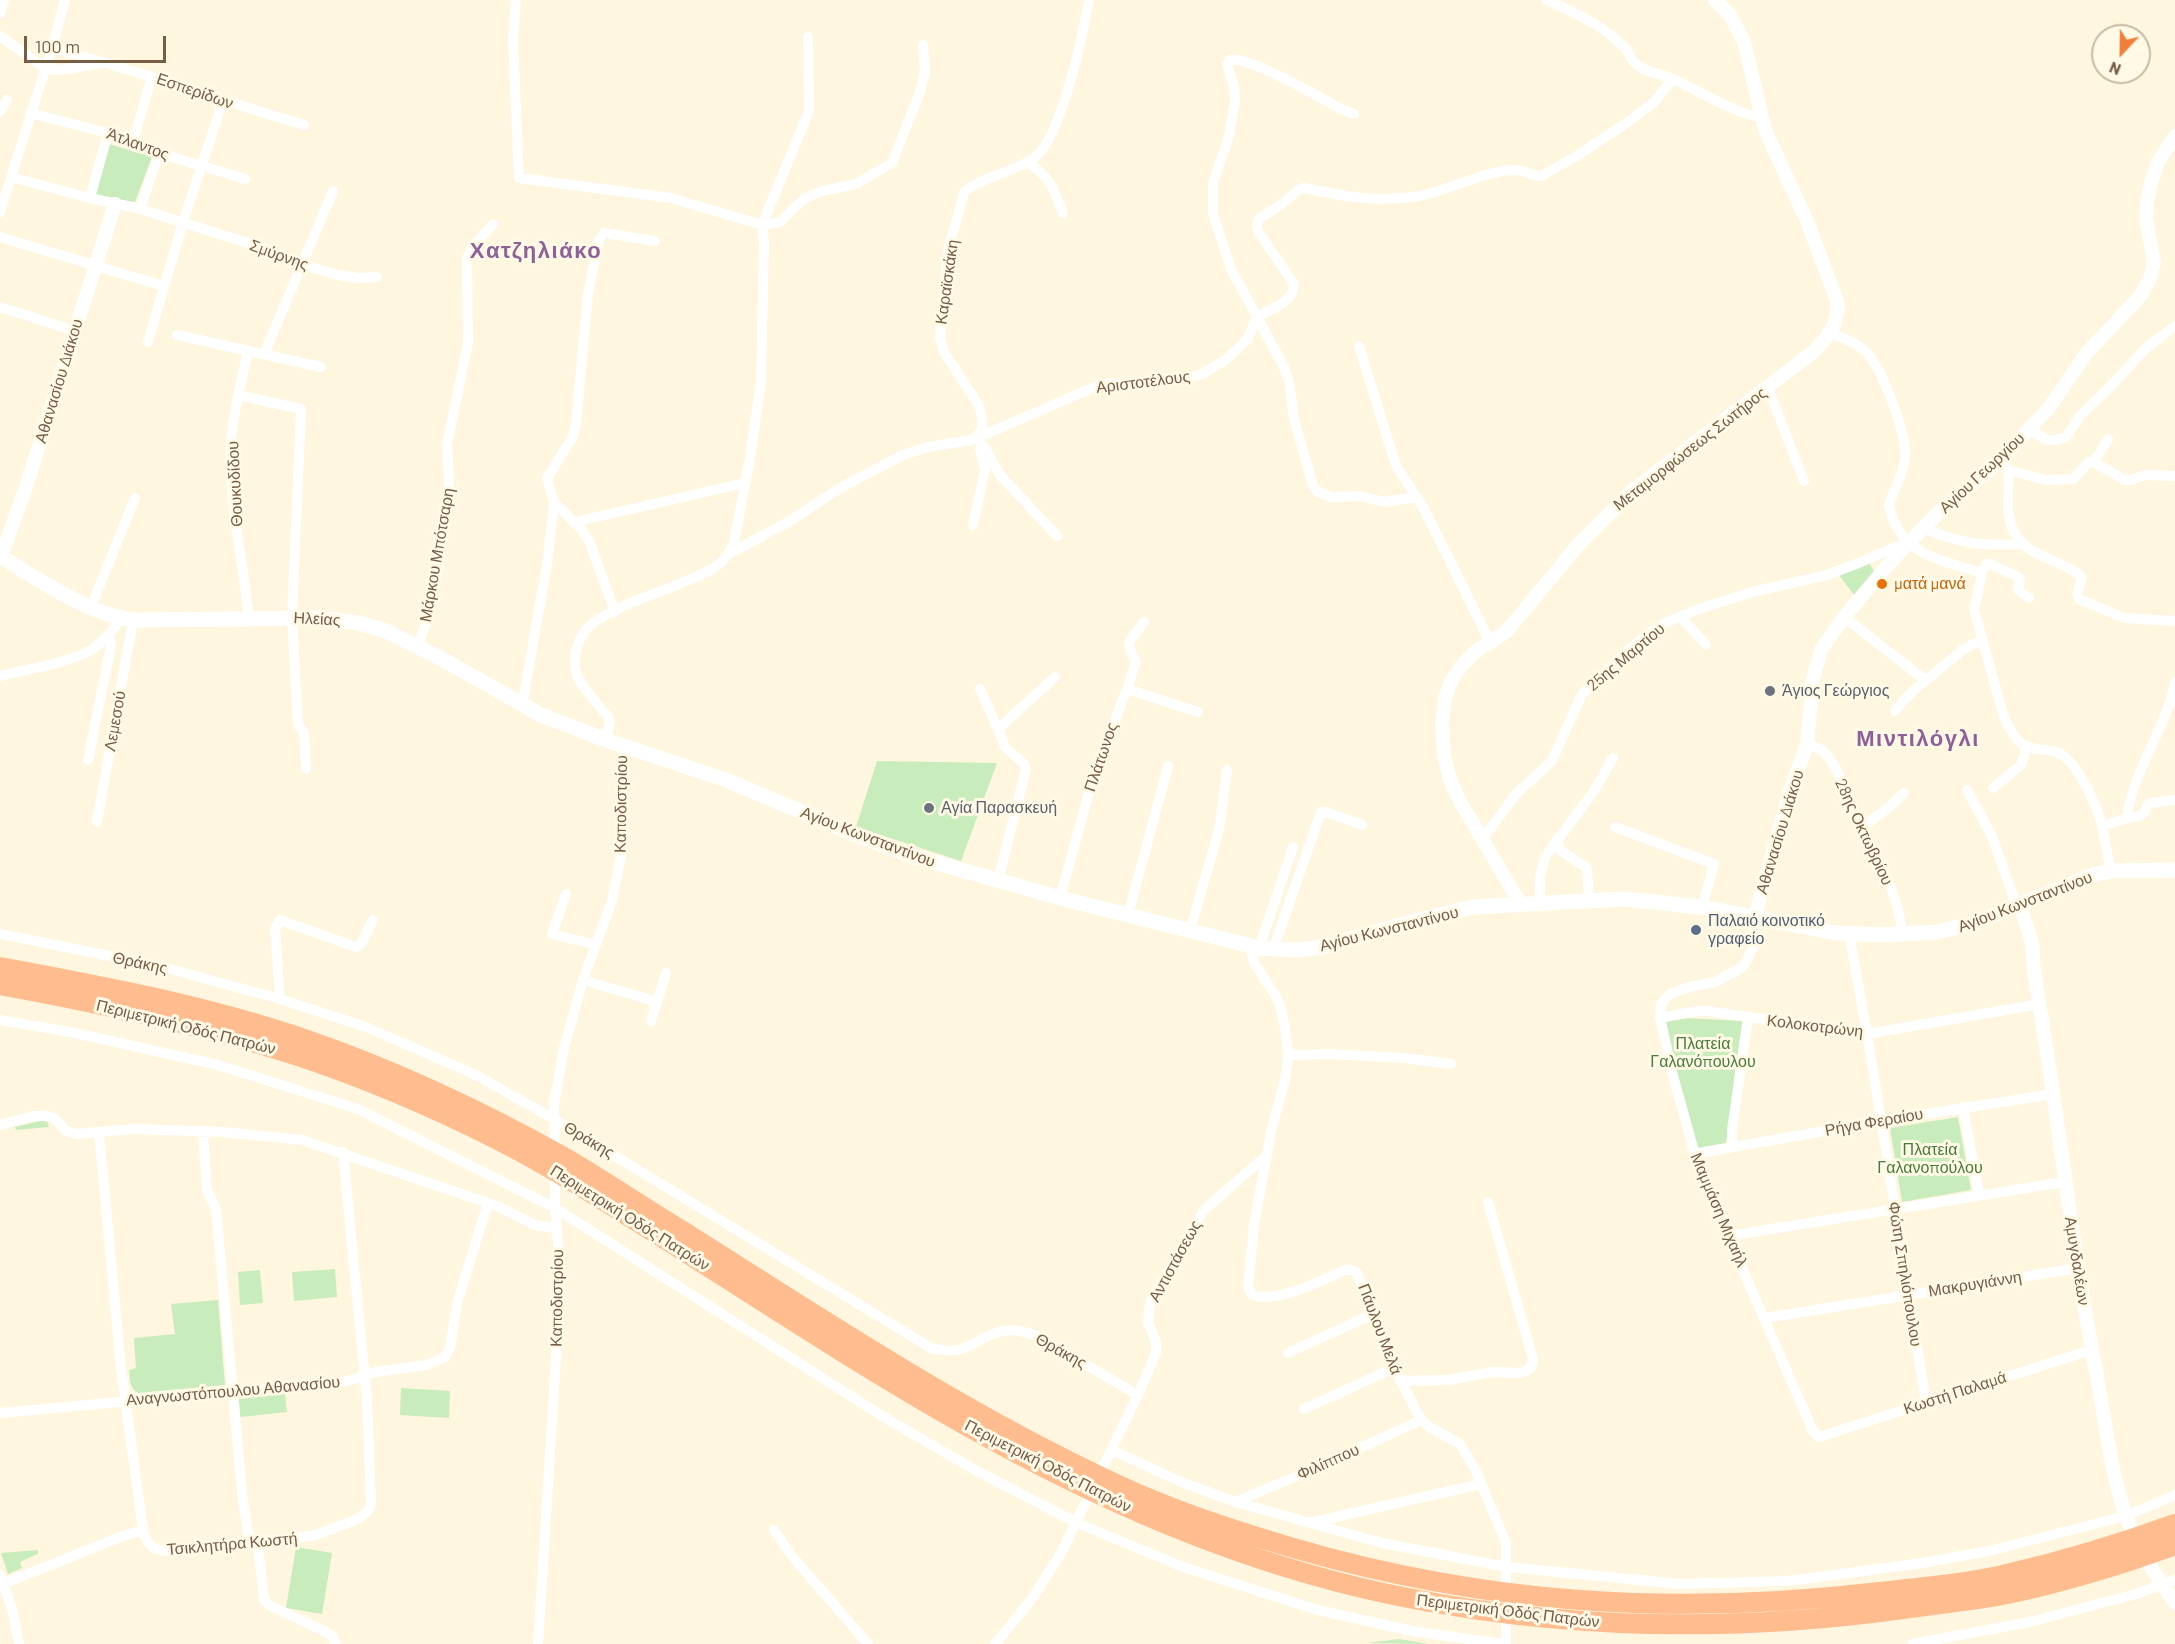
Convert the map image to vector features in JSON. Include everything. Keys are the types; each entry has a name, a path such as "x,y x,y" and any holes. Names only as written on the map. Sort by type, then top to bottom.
{"highway":[{"name":"Περιμετρική Οδός Πατρών","path":"0,967 196,1008 305,1040 403,1078 568,1169 971,1408 1072,1472 1199,1537 1312,1574 1400,1597 1534,1618 1608,1623 1713,1625 1865,1614 2002,1595 2115,1567 2172,1546"},
{"name":"Περιμετρική Οδός Πατρών","path":"0,985 192,1025 298,1056 350,1075 545,1156"},
{"name":"Περιμετρική Οδός Πατρών","path":"1115,1493 1327,1558 1391,1574 1482,1591 1617,1603 1712,1605 1799,1601 2000,1576 2113,1545 2175,1524"}],"main road":[{"name":"Ηλείας","path":"0,556 45,584 91,607 127,620 335,619 386,631 418,646 522,706 622,745"},
{"name":"Αγίου Κωνσταντίνου","path":"622,745 726,780 892,850 1060,898 1261,948 1298,950 1323,946 1445,913 1481,906 1588,900 1647,900 1702,907 1849,934 1902,933 1959,928 2082,879 2112,871 2175,870"}],"street":[{"path":"0,12 4,0"},
{"path":"0,212 65,0"},
{"path":"516,0 513,40 519,178 671,198 762,225 780,222 805,198 822,191 856,184 892,164 920,92 925,71 923,45"},
{"name":"Καραϊσκάκη","path":"973,525 985,471 977,438 982,423 979,406 940,344 948,250 964,193 968,189 1027,162 1044,149 1057,123 1089,0"},
{"path":"1547,0 1593,23 1624,47 1633,62 1639,66 1746,113 1761,117"},
{"path":"1716,0 1730,15 1744,42 1765,130 1810,229 1836,298 1837,316 1830,333 1850,341 1865,351 1874,362 1902,430 1905,456 1903,470 1889,506 1898,528 1908,544 1926,555 1982,573"},
{"path":"0,36 45,68 60,70 108,62"},
{"path":"728,554 737,531 761,381 764,242 762,225 809,111 808,37"},
{"name":"Εσπερίδων","path":"52,48 108,62 223,101 304,125"},
{"path":"1354,114 1341,110 1290,81 1243,61 1230,60 1227,65 1234,86 1235,101 1229,136 1213,183 1213,214 1231,269 1286,373 1294,419 1313,486 1318,492 1332,497 1359,496 1384,502 1417,497"},
{"path":"133,141 152,76"},
{"path":"1257,317 1289,298 1294,292 1294,284 1258,231 1257,225 1259,219 1299,190 1304,188 1375,200 1421,196 1513,170 1541,176 1575,158 1628,122 1654,102 1673,79"},
{"path":"0,111 7,100"},
{"path":"148,342 163,286 223,101"},
{"name":"Άτλαντος","path":"30,113 108,133 159,153 245,179"},
{"path":"90,198 108,133"},
{"name":"Αγίου Γεωργίου","path":"1807,745 1810,697 1817,661 1828,638 1844,616 1940,511 2004,465 2048,409 2086,354 2146,286 2154,263 2146,219 2147,201 2158,162 2175,136"},
{"path":"140,208 159,153"},
{"path":"1027,162 1052,184 1063,213"},
{"name":"Σμύρνης","path":"11,177 90,198 140,208 348,278 378,277"},
{"path":"264,354 333,191"},
{"name":"Αθανασίου Διάκου","path":"0,556 26,487 115,204"},
{"name":"Μάρκου Μπότσαρη","path":"418,646 428,618 438,570 449,484 447,444 468,342 468,258 473,246 493,224"},
{"path":"522,706 547,564 554,502 547,478 573,437 576,424 588,294 599,240 604,233 655,241"},
{"path":"0,237 163,286"},
{"path":"0,307 75,331"},
{"name":"Αριστοτέλους","path":"977,438 1101,384 1166,381 1202,374 1225,360 1247,340 1257,317"},
{"path":"2030,429 2048,440 2066,437 2080,416 2100,398 2145,349 2175,326"},
{"name":"Μεταμορφώσεως Σωτήρος","path":"1520,903 1482,840 1450,780 1444,754 1442,710 1447,690 1456,673 1476,651 1506,632 1575,548 1632,491 1814,352 1830,333"},
{"path":"177,335 321,367"},
{"path":"1359,346 1396,466 1417,497 1490,642"},
{"name":"Θουκυδίδου","path":"248,351 231,440 233,513 243,566 249,618"},
{"path":"1768,388 1804,481"},
{"path":"238,395 301,409 292,618 298,724 304,734 306,769"},
{"path":"606,740 610,722 608,717 579,680 574,661 580,638 592,624 712,569 728,554 790,521 840,488 903,454 977,438 1000,475 1057,536"},
{"path":"2094,462 2108,439"},
{"path":"2175,476 2141,475 2131,480 2124,480 2094,462 2090,462 2073,479 2046,480 2004,465 2008,515 2013,529 2022,544 2031,551 2079,574 2082,580 2077,596 2081,601 2124,618 2175,621"},
{"path":"574,522 745,483"},
{"path":"91,607 135,498"},
{"path":"554,502 574,522 590,543 615,612"},
{"path":"1924,528 1960,542 1998,546 2022,544"},
{"name":"25ης Μαρτίου","path":"1482,840 1516,794 1552,761 1582,694 1652,631 1680,616 1762,589 1827,575 1902,544 1908,544"},
{"path":"2029,598 2018,590 2020,578 1986,564 1974,610 2004,717 2011,731 2021,743 2050,750 2065,757 2083,781 2102,826 2112,871"},
{"path":"1680,616 1706,645"},
{"path":"1844,616 1925,680"},
{"path":"0,676 73,657 90,650 127,620"},
{"name":"Λεμεσού","path":"97,822 127,620"},
{"name":"Πλάτωνος","path":"1060,898 1094,774 1133,675 1136,662 1129,642 1144,622"},
{"path":"87,760 111,645 109,635"},
{"path":"1895,711 1907,696 1925,680 1965,648 1982,641"},
{"path":"998,729 1055,677"},
{"path":"2127,818 2136,778 2169,705 2175,682"},
{"path":"980,688 1005,747 1024,764 1026,769 998,881"},
{"path":"1127,689 1198,712"},
{"name":"Καποδιστρίου","path":"538,1644 561,1279 555,1208 554,1119 557,1080 583,980 612,901 622,849 624,824 622,745"},
{"name":"Αθανασίου Διάκου","path":"1660,1017 1661,1004 1670,994 1689,987 1715,982 1743,967 1754,946 1755,916 1791,788 1807,745"},
{"name":"28ης Οκτωβρίου","path":"1807,745 1824,752 1841,780 1860,829 1888,878 1897,905 1902,933"},
{"path":"1993,788 2021,765 2027,746"},
{"path":"1540,903 1541,866 1549,848 1583,806 1613,758"},
{"path":"1128,915 1168,766"},
{"path":"1190,931 1219,829 1227,770"},
{"path":"1967,790 1992,836 2019,906"},
{"path":"1860,829 1904,793"},
{"path":"2102,826 2139,816 2151,803 2175,800"},
{"path":"1267,1155 1272,1126 1285,1080 1288,1055 1280,1005 1254,963 1321,812 1362,825"},
{"path":"1615,827 1714,864 1702,907"},
{"path":"1556,840 1561,851 1587,868 1588,900"},
{"path":"1261,948 1293,847"},
{"path":"566,894 552,934 596,945"},
{"name":"Αμυγδαλέων","path":"2019,906 2032,944 2054,1094 2064,1182 2091,1350 2118,1486 2126,1515 2142,1553 2169,1583 2175,1603"},
{"path":"280,999 275,928 280,920 356,947 361,944 373,920"},
{"name":"Θράκης","path":"0,934 159,966 280,999 366,1027 476,1075 554,1119 931,1348 948,1352 960,1350 1000,1331 1019,1330 1037,1336 1138,1395"},
{"name":"Φώτη Σπηλιόπουλου","path":"1849,934 1926,1401"},
{"path":"651,1021 666,974"},
{"path":"583,980 657,1002"},
{"name":"Κολοκοτρώνη","path":"1660,1017 1675,1016 1696,1010 1867,1034 2040,1004"},
{"name":"Μαμμάση Μιχαήλ","path":"1660,1017 1672,1072 1706,1189 1765,1318 1812,1431 1819,1437"},
{"path":"1733,1146 1732,1130 1748,1017"},
{"path":"0,1020 218,1065 358,1109 555,1208 887,1419 977,1471 1077,1523 1183,1567 1318,1610 1417,1632 1505,1644"},
{"path":"1288,1055 1330,1053 1435,1061 1451,1065"},
{"name":"Ρήγα Φεραίου","path":"1694,1154 1881,1120 2054,1094"},
{"path":"1963,1107 1979,1195"},
{"path":"0,1125 34,1116 45,1116 54,1118 62,1128 71,1133 84,1135 133,1129 302,1140 488,1203 535,1225 556,1228"},
{"path":"203,1132 207,1190 216,1209 243,1502 248,1532 259,1551 264,1600 271,1606 324,1630 332,1636 336,1644"},
{"path":"19,1644 2,1580 143,1530 125,1401 99,1133"},
{"path":"343,1152 363,1375"},
{"name":"Πάυλου Μελά","path":"1267,1155 1254,1225 1247,1282 1250,1292 1257,1297 1269,1297 1351,1270 1359,1276 1394,1368 1421,1420 1460,1444 1475,1469 1506,1543 1505,1644"},
{"name":"Αντιστάσεως","path":"995,1644 1031,1600 1060,1555 1138,1395 1156,1353 1156,1342 1148,1322 1150,1302 1204,1210 1267,1155"},
{"path":"1728,1236 2064,1182"},
{"path":"1400,1381 1449,1380 1492,1372 1521,1374 1533,1365 1532,1354 1488,1202"},
{"name":"Αναγνωστόπουλου Αθανασίου","path":"0,1413 347,1381 363,1375 426,1365 440,1360 448,1353 452,1342 457,1303 488,1203"},
{"name":"Μακρυγιάννη","path":"1765,1318 2078,1268"},
{"path":"1287,1353 1373,1314"},
{"name":"Κωστή Παλαμά","path":"1819,1437 2091,1350"},
{"path":"1304,1409 1394,1368"},
{"name":"Τσικλητήρα Κωστή","path":"143,1530 148,1545 153,1549 165,1551 289,1539 316,1534 352,1522 368,1511 372,1495 363,1375"},
{"name":"Φιλίππου","path":"1234,1502 1328,1463 1421,1420"},
{"path":"1112,1450 1234,1502 1382,1543 1507,1567 1680,1584 1789,1581 1922,1563 1989,1551 2126,1515 2175,1495"},
{"path":"1307,1524 1481,1484"},
{"path":"774,1530 792,1556 868,1644"},
{"path":"1912,1644 2030,1622 2169,1583"}],"green space":[{"path":"109,144 152,157 135,202 93,195"},
{"path":"1868,561 1875,573 1855,596 1838,574"},
{"path":"877,761 997,763 961,861 856,827"},
{"name":"Πλατεία Γαλανόπουλου","path":"1662,1017 1743,1021 1726,1143 1697,1148"},
{"name":"Πλατεία Γαλανοπούλου","path":"1958,1117 1971,1190 1902,1202 1890,1128"},
{"path":"45,1120 49,1127 16,1130 15,1127"},
{"path":"335,1269 337,1297 294,1301 292,1272"},
{"path":"260,1270 263,1303 240,1305 238,1272"},
{"path":"218,1300 225,1385 138,1393 135,1391 130,1383 129,1370 136,1368 134,1338 175,1334 171,1304"},
{"path":"401,1388 450,1391 449,1418 400,1415"},
{"path":"285,1394 287,1412 240,1417 239,1399"},
{"path":"296,1547 332,1553 322,1614 286,1608"},
{"path":"38,1550 38,1554 20,1562 22,1568 8,1574 1,1553"},
{"path":"1400,1639 1428,1644 1367,1643"}],"place":[{"name":"ματά μανά","path":"1882,584"},
{"name":"Άγιος Γεώργιος","path":"1770,691"},
{"name":"Αγία Παρασκευή","path":"929,808"},
{"name":"Παλαιό κοινοτικό γραφείο","path":"1696,930"}],"district":[{"name":"Χατζηλιάκο","path":"536,251"},
{"name":"Μιντιλόγλι","path":"1918,739"}]}
